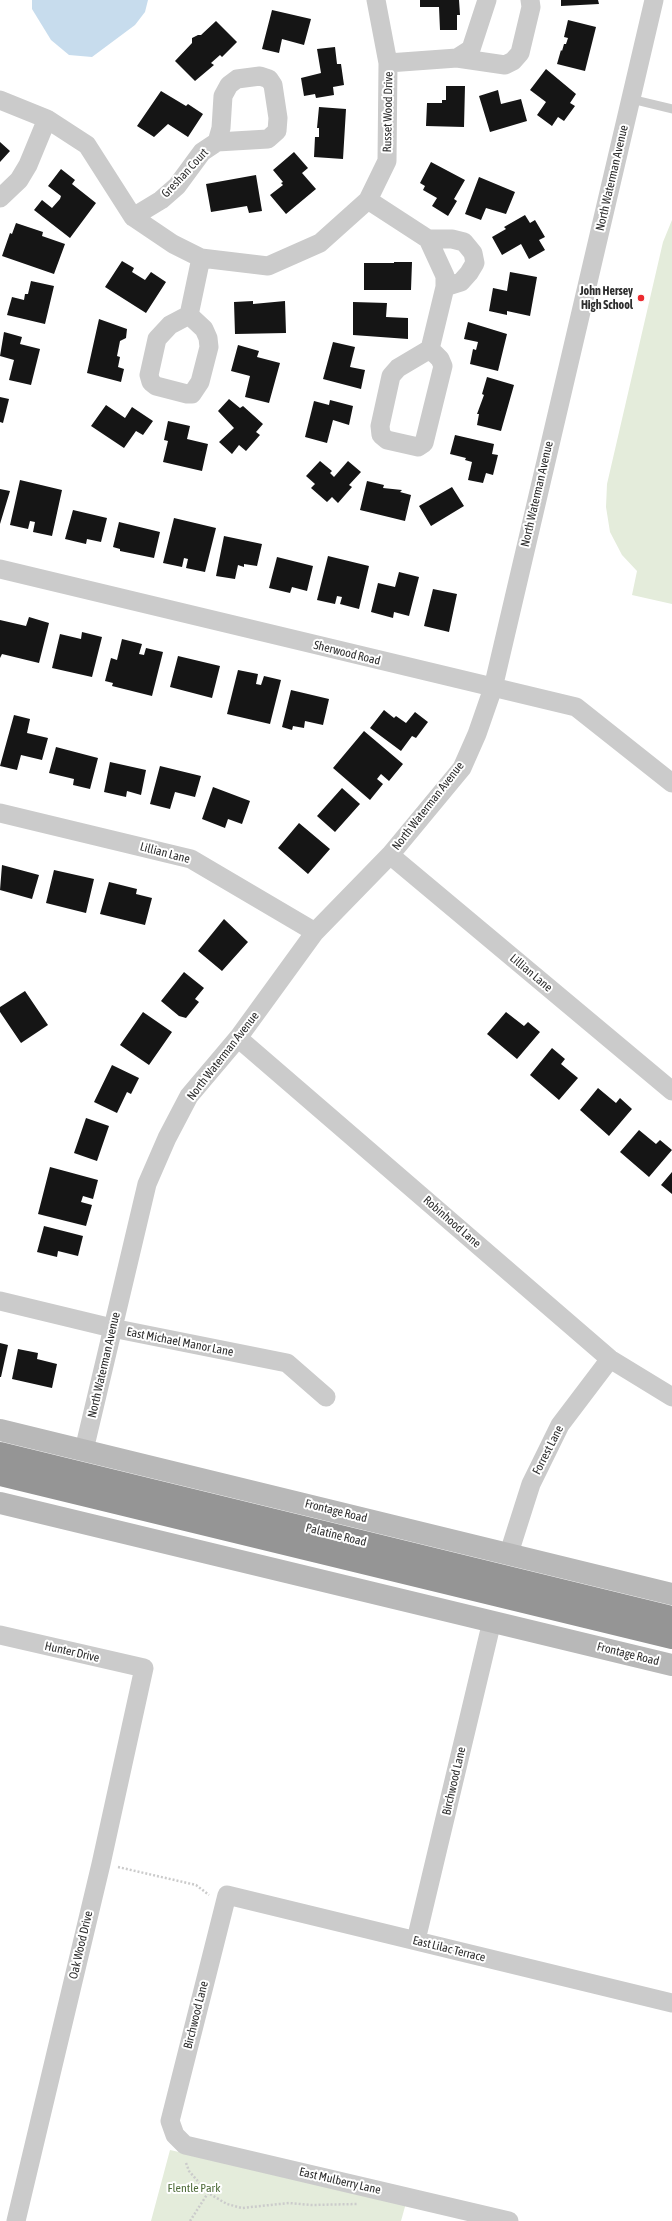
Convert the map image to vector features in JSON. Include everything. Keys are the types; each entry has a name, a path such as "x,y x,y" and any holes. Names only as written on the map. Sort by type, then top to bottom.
{"highway":[{"name":"Palatine Road","path":"0,1453 672,1617"},
{"name":"Palatine Road","path":"0,1475 672,1638"}],"street":[{"name":"Russet Wood Drive","path":"0,100 47,119 87,146 133,218 173,244 201,258 268,266 320,243 368,200 387,161 388,63 376,0"},
{"path":"457,58 471,49 487,0"},
{"path":"388,63 457,58 505,65 513,61 520,53 531,7 530,0"},
{"name":"North Waterman Avenue","path":"84,1450 147,1184 167,1138 189,1096 238,1038 315,932 390,855 462,768 477,734 493,688 654,0"},
{"path":"0,198 19,180 28,165 47,119"},
{"name":"Greshan Court","path":"133,218 161,200 177,186 202,152 217,142"},
{"path":"368,200 428,239 445,276 445,287 430,349 398,368 391,376 380,426 381,435 387,440 418,448 424,443 443,366 440,359 430,349"},
{"path":"428,239 452,239 464,242 473,252 475,263 469,273 461,282 445,287"},
{"path":"189,315 201,258"},
{"name":"Sherwood Road","path":"0,569 493,688 576,706 672,783"},
{"name":"Lillian Lane","path":"0,813 192,859 315,932"},
{"name":"Lillian Lane","path":"390,855 672,1091"},
{"name":"Robinhood Lane","path":"238,1038 610,1359 672,1397"},
{"name":"East Michael Manor Lane","path":"0,1301 112,1328 287,1363 326,1397"},
{"name":"Forrest Lane","path":"509,1553 531,1484 560,1425 610,1359"},
{"name":"Frontage Road","path":"0,1430 672,1594"},
{"name":"Frontage Road","path":"0,1503 672,1665"},
{"name":"Birchwood Lane","path":"416,1940 492,1621"},
{"name":"Hunter Drive","path":"0,1635 144,1668"},
{"name":"Oak Wood Drive","path":"16,2221 101,1864 144,1668"},
{"name":"Birchwood Lane","path":"180,2140 170,2121 225,1901"},
{"name":"East Lilac Terrace","path":"225,1901 416,1940 672,2003"},
{"name":"East Mulberry Lane","path":"180,2140 509,2221"}],"lane":[{"path":"631,99 672,109"}],"path":[{"path":"101,1864 196,1885 225,1901"},
{"path":"180,2140 189,2171 208,2193 227,2204 242,2208 289,2203 310,2205 365,2204"},
{"path":"190,2221 208,2193"}],"green space":[{"path":"672,220 672,604 632,595 637,571 622,555 610,532 606,507 607,484 663,242"},
{"name":"Flentle Park","path":"170,2150 406,2203 401,2221 151,2221"}],"water":[{"path":"32,0 148,0 145,12 135,25 92,57 69,55 51,40 32,9"}],"building":[{"path":"420,0 459,0 460,15 457,15 457,30 440,30 439,7 420,7"},
{"path":"561,0 598,0 599,4 561,6"},
{"path":"272,10 311,19 304,45 282,39 279,53 262,49"},
{"path":"568,20 596,27 585,71 557,64 561,50 562,51 568,38 564,37"},
{"path":"216,21 237,42 222,57 220,55 211,63 214,65 195,81 175,61 192,43 192,38 201,35"},
{"path":"335,47 337,64 341,64 344,85 333,87 334,95 316,98 315,94 304,96 301,78 321,73 317,49"},
{"path":"546,69 576,94 570,103 575,106 564,121 558,117 552,126 537,115 546,102 530,90"},
{"path":"446,86 465,86 464,127 426,126 427,103 442,103 442,100 446,100"},
{"path":"498,90 501,104 521,99 527,121 490,132 479,96"},
{"path":"161,91 186,106 188,104 203,114 188,137 168,124 154,137 137,126"},
{"path":"319,107 346,109 343,159 314,157 315,137 319,137 319,128 317,128"},
{"path":"0,142 10,151 0,162"},
{"path":"294,152 308,168 302,173 316,189 286,214 270,195 283,185 281,183 283,182 273,170"},
{"path":"431,162 465,180 454,199 457,201 448,216 432,206 437,198 423,190 425,186 420,183"},
{"path":"61,169 75,180 72,184 96,203 70,238 34,210 42,200 52,208 60,199 61,196 48,186"},
{"path":"256,175 262,211 249,213 247,206 211,212 206,184"},
{"path":"479,177 515,192 506,214 486,208 481,220 465,214"},
{"path":"525,215 530,223 535,220 545,237 539,240 545,250 529,259 521,244 502,255 492,237 506,229 504,227"},
{"path":"16,223 43,232 42,236 65,244 54,274 2,256 10,233 12,234"},
{"path":"122,261 134,268 132,272 145,280 151,272 166,282 146,313 105,287"},
{"path":"412,262 411,290 364,290 364,263"},
{"path":"510,272 537,277 530,316 507,311 507,315 489,311 493,288 507,291"},
{"path":"31,281 54,286 45,324 7,315 12,297 24,300 25,294 28,294"},
{"path":"253,301 253,304 285,301 286,333 235,334 234,302"},
{"path":"353,302 387,303 386,317 408,318 408,339 353,335"},
{"path":"99,319 127,329 126,338 120,341 117,356 120,357 118,367 124,369 121,382 87,373"},
{"path":"468,322 507,334 498,371 470,364 473,349 476,350 478,342 464,339"},
{"path":"4,332 22,337 20,344 40,349 31,385 9,380 14,360 0,356"},
{"path":"333,342 355,347 350,367 365,370 361,389 323,379"},
{"path":"238,345 259,351 257,357 280,363 269,403 245,397 250,376 231,371"},
{"path":"487,377 514,385 501,431 477,425 479,414 477,414 484,395 482,394"},
{"path":"0,397 9,399 3,423 0,422"},
{"path":"229,399 240,408 243,406 263,424 256,432 260,435 246,451 239,445 232,454 219,442 234,428 218,411"},
{"path":"330,400 353,406 349,425 333,420 327,443 305,437 314,401 329,405"},
{"path":"106,405 125,418 132,407 153,421 143,435 136,431 124,448 91,426"},
{"path":"168,421 190,426 187,439 208,444 202,471 163,462 168,441 164,440"},
{"path":"455,435 494,444 492,454 498,455 493,475 486,473 483,483 468,480 472,462 465,460 466,458 450,454"},
{"path":"320,461 332,471 330,473 334,477 348,461 361,472 349,485 352,487 338,503 332,497 327,502 311,488 315,484 306,476"},
{"path":"20,480 62,490 52,536 33,532 35,522 30,521 28,529 10,525"},
{"path":"367,481 384,485 383,488 402,490 400,492 411,495 405,521 360,510"},
{"path":"452,487 464,506 431,526 419,506"},
{"path":"0,489 10,491 0,524"},
{"path":"73,510 107,518 101,542 87,539 86,544 65,539"},
{"path":"174,518 216,528 205,572 186,568 188,559 184,558 182,567 163,563"},
{"path":"119,522 160,532 154,558 120,551 120,549 113,547"},
{"path":"224,536 262,544 257,566 244,564 244,567 238,565 235,579 216,576"},
{"path":"328,556 369,566 359,609 340,604 342,597 337,596 335,604 317,600"},
{"path":"277,557 313,566 307,591 292,587 290,593 269,588"},
{"path":"399,572 419,577 409,616 394,612 393,618 371,612 378,583 395,587"},
{"path":"433,589 457,594 449,632 424,626"},
{"path":"29,617 49,623 39,663 2,654 0,658 0,620 26,626"},
{"path":"82,632 102,637 92,677 52,668 60,634 81,639"},
{"path":"122,639 142,644 139,654 144,655 146,648 163,652 152,696 112,686 113,683 105,681 111,658 117,660"},
{"path":"178,656 220,666 212,698 170,687"},
{"path":"238,670 258,674 256,684 261,685 264,676 281,680 270,724 227,714"},
{"path":"291,690 329,699 323,725 305,721 304,728 293,726 292,730 282,727"},
{"path":"384,710 394,718 396,716 406,723 415,712 428,722 416,738 412,736 401,751 370,728"},
{"path":"14,715 30,719 27,733 48,738 42,760 21,755 17,770 0,766"},
{"path":"364,731 403,764 389,781 381,774 377,779 383,784 370,800 333,768"},
{"path":"56,747 98,758 90,789 73,785 74,779 49,773"},
{"path":"110,762 146,770 141,795 127,791 126,797 104,792"},
{"path":"160,766 201,776 195,797 175,792 170,809 150,804"},
{"path":"213,787 250,801 242,824 228,819 225,828 202,819"},
{"path":"342,788 360,804 335,832 317,816"},
{"path":"299,823 330,849 308,874 278,848"},
{"path":"2,865 39,875 32,899 0,890"},
{"path":"54,870 94,879 86,913 46,903"},
{"path":"109,882 137,889 136,894 152,898 145,925 100,914"},
{"path":"224,919 248,942 222,971 198,951"},
{"path":"184,972 204,988 195,999 199,1002 186,1018 179,1016 161,1001"},
{"path":"25,991 48,1025 21,1043 0,1012 0,1007"},
{"path":"143,1012 172,1032 149,1065 120,1045"},
{"path":"506,1012 524,1026 528,1022 540,1032 517,1059 487,1034"},
{"path":"552,1048 565,1059 561,1064 578,1078 559,1100 530,1075"},
{"path":"112,1065 139,1078 131,1094 127,1092 117,1113 94,1102"},
{"path":"598,1088 616,1103 620,1098 632,1109 609,1136 580,1110"},
{"path":"86,1118 109,1126 97,1161 74,1153"},
{"path":"639,1130 656,1144 660,1140 672,1150 649,1177 620,1152"},
{"path":"50,1167 98,1180 93,1199 83,1196 81,1202 92,1205 86,1226 38,1214"},
{"path":"672,1172 672,1194 661,1185"},
{"path":"44,1226 83,1236 78,1256 58,1251 57,1257 37,1252"},
{"path":"0,1343 8,1345 1,1377 0,1377"},
{"path":"18,1349 38,1353 37,1359 57,1364 52,1388 12,1379"}],"place":[{"name":"John Hersey High School","path":"641,298"}]}
